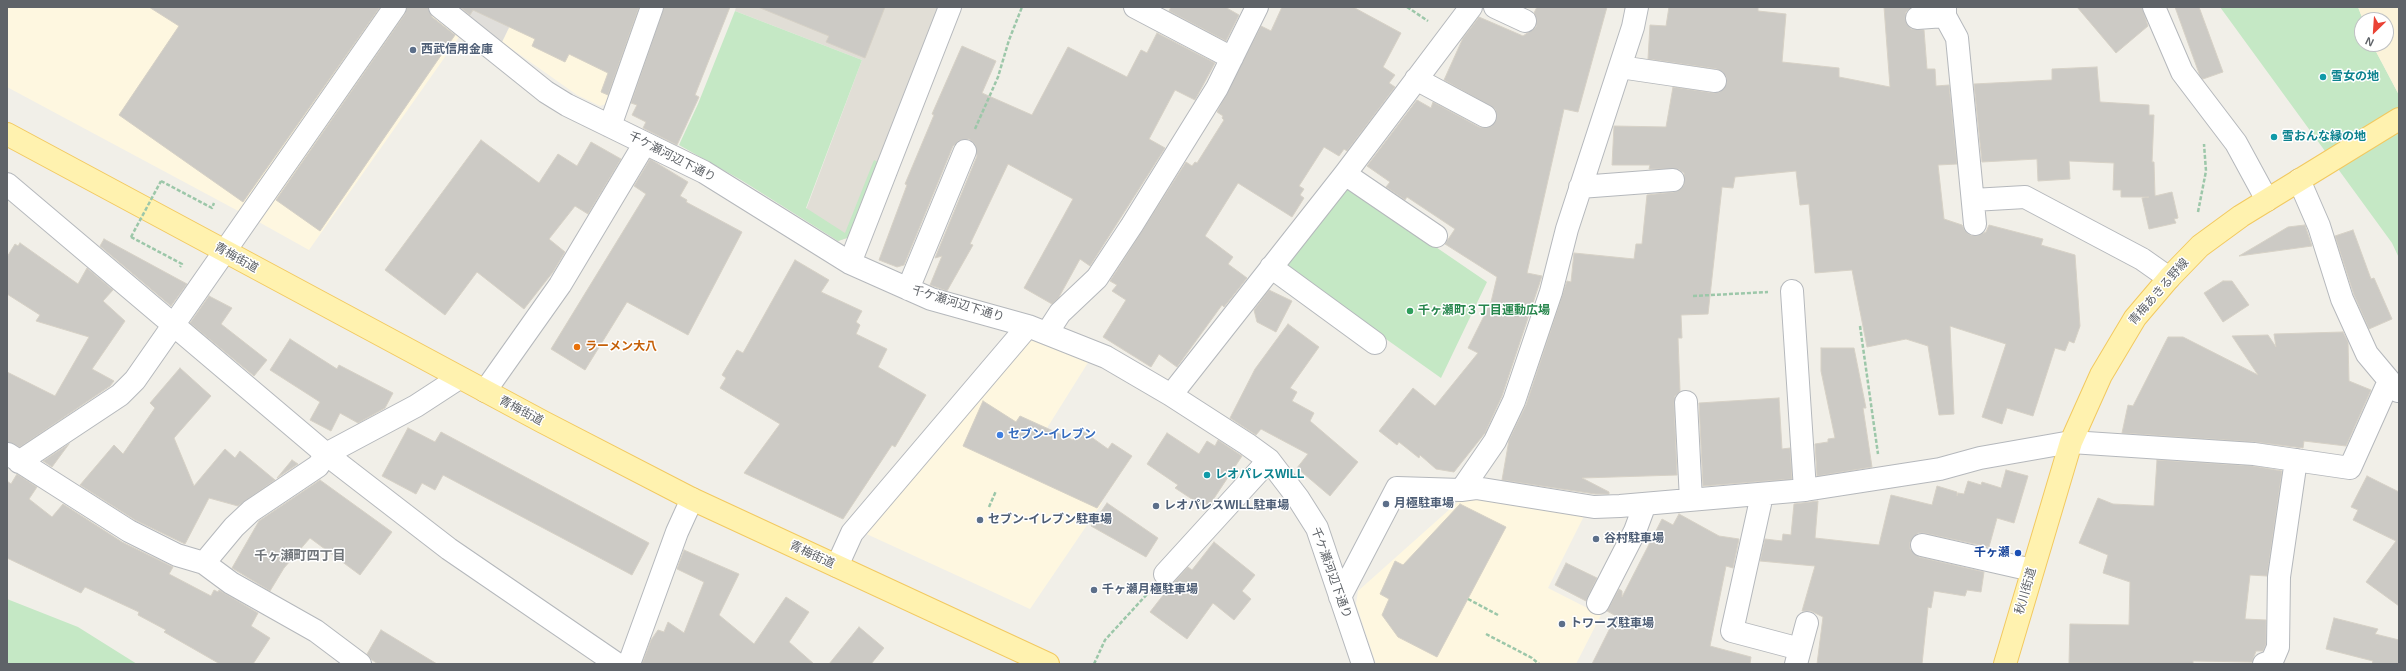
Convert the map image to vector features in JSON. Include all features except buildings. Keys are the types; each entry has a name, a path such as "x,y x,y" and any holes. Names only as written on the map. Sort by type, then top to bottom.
{"main road":[{"name":"青梅あきる野線","path":"2034,564 2071,442 2088,402 2117,346 2135,318 2169,278 2200,246 2267,200 2399,119"},
{"name":"青梅街道","path":"7,134 459,378 692,499 1048,664"},
{"name":"秋川街道","path":"2004,664 2034,564"}],"street":[{"path":"360,664 316,631 231,583 204,563 177,555 129,531 13,458 120,396 136,380 395,7"},
{"name":"千ケ瀬河辺下通り","path":"440,7 546,92 610,126 704,172 754,201 850,263 931,298 1038,330 1106,357 1171,395 1269,460 1298,498 1317,528 1364,664"},
{"path":"610,126 652,7"},
{"path":"850,263 950,7"},
{"path":"1135,7 1232,58"},
{"path":"837,566 852,533 1038,330 1060,313 1097,278 1217,88 1257,7"},
{"path":"1171,395 1345,174 1471,7"},
{"path":"1495,7 1525,21"},
{"path":"1462,489 1495,441 1514,401 1551,292 1580,187 1633,27 1637,7"},
{"path":"2154,7 2182,72 2236,143 2267,200"},
{"path":"1917,18 1945,12 1957,38 1975,224"},
{"path":"1620,68 1715,81"},
{"path":"1416,78 1485,116"},
{"path":"485,391 560,285 645,142"},
{"path":"908,289 965,152"},
{"path":"1345,174 1436,236"},
{"path":"1580,187 1673,180"},
{"path":"1340,596 1397,488 1476,488 1594,507 1645,504 1762,495 1805,490 1940,469 1980,458 2071,442 2254,454 2350,468 2394,387 2368,354 2342,299 2319,226 2299,180"},
{"path":"7,184 326,454 449,549 617,664"},
{"path":"1973,200 2025,196 2142,259 2169,278"},
{"path":"1272,267 1375,344"},
{"path":"1792,291 1805,490"},
{"path":"204,563 234,527 252,511 318,466 326,454 416,406 459,378"},
{"path":"1686,402 1691,500"},
{"path":"1165,574 1269,460"},
{"path":"2264,664 2272,661 2278,647 2279,577 2296,460"},
{"path":"1762,495 1732,631 1798,656 1807,623"},
{"path":"629,664 677,532 692,499"},
{"path":"1598,603 1635,531 1645,504"},
{"path":"1922,545 2034,564"}],"path":[{"path":"965,152 998,78 1009,40 1022,7"},
{"path":"2198,212 2206,171 2204,141"},
{"path":"179,269 182,264 131,237 161,180 212,208 214,203"},
{"path":"1693,296 1792,291"},
{"path":"1860,326 1881,478"},
{"path":"989,507 996,491"},
{"path":"1094,664 1106,640 1165,574"},
{"path":"1468,599 1498,615"},
{"path":"1486,634 1532,658 1539,664"}],"shaded area":[{"path":"7,7 386,7 242,213 7,87"},
{"path":"405,7 422,7 459,37 309,250 257,221"},
{"path":"458,7 519,7 502,42"},
{"path":"519,7 644,7 609,103 600,106 577,95 502,42"},
{"path":"736,7 939,7 850,237 838,241 803,218 862,60 735,11"},
{"name":"セブン-イレブン駐車場","path":"1025,338 1089,361 1032,452 1102,503 1030,609 860,531"},
{"path":"1472,497 1585,514 1548,588 1601,615 1576,664 1376,664 1356,604 1358,591 1460,500"}],"green space":[{"path":"2220,7 2358,7 2360,12 2354,12 2354,52 2376,52 2399,95 2399,258 2392,243"},
{"path":"735,11 862,60 806,208 845,233 874,160 878,162 850,237 838,241 741,180 679,145 698,104"},
{"name":"千ヶ瀬町３丁目運動広場","path":"1351,189 1487,282 1441,378 1283,266 1341,190"},
{"path":"7,599 78,627 137,664 7,664"}],"sand":[{"path":"2358,7 2399,7 2399,95 2376,52 2394,52 2394,12 2360,12"}],"place":[{"name":"西武信用金庫","path":"413,50"},
{"name":"雪女の地","path":"2323,77"},
{"name":"雪おんな縁の地","path":"2274,137"},
{"name":"千ヶ瀬町３丁目運動広場","path":"1410,311"},
{"name":"ラーメン大八","path":"577,347"},
{"name":"セブン-イレブン","path":"1000,435"},
{"name":"レオパレスWILL","path":"1207,475"},
{"name":"月極駐車場","path":"1386,504"},
{"name":"レオパレスWILL駐車場","path":"1156,506"},
{"name":"セブン-イレブン駐車場","path":"980,520"},
{"name":"谷村駐車場","path":"1596,539"},
{"name":"千ヶ瀬","path":"2018,553"},
{"name":"千ヶ瀬月極駐車場","path":"1094,590"},
{"name":"トワーズ駐車場","path":"1562,624"}],"district":[{"name":"千ヶ瀬町四丁目","path":"300,556"}]}
